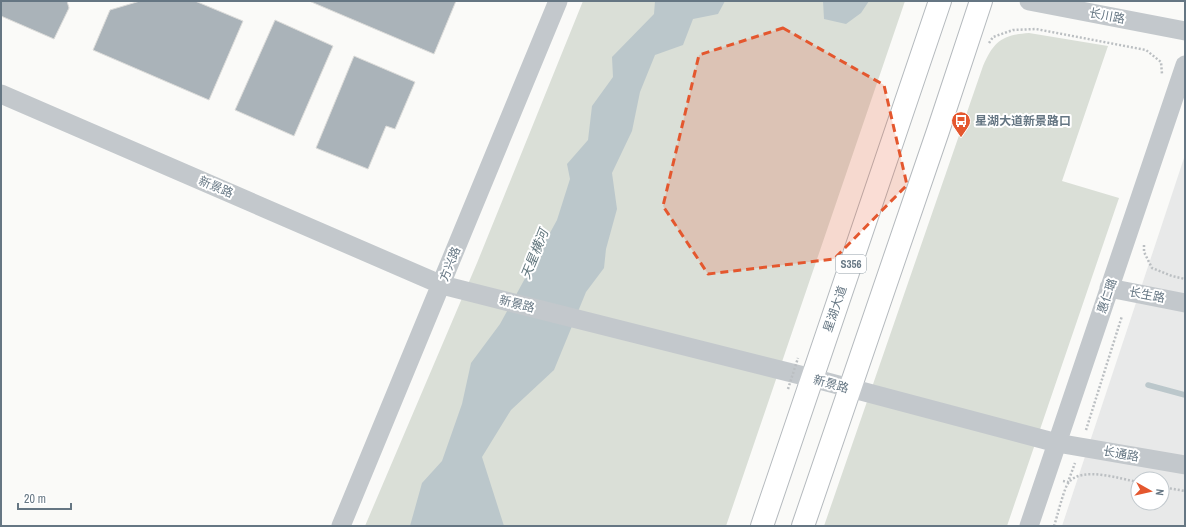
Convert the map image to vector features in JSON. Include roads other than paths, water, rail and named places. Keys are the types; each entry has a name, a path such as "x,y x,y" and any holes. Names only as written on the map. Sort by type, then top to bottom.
{"main road":[{"name":"星湖大道","path":"762,526 940,1"},
{"path":"803,526 981,1"}],"street":[{"name":"方兴路","path":"341,526 442,285 558,1"},
{"name":"长川路","path":"1030,1 1185,31"},
{"name":"惠仁璐","path":"1029,526 1185,65"},
{"name":"新景路","path":"1,94 442,285 812,378 1057,443"},
{"name":"长生路","path":"1109,288 1185,303"},
{"name":"长通路","path":"1057,443 1185,465"}],"waterway":[{"path":"1148,385 1185,395"}],"place":[{"name":"星湖大道新景路口","path":"961,138"}],"water label":[{"name":"天星横河","path":"534,254"}]}
